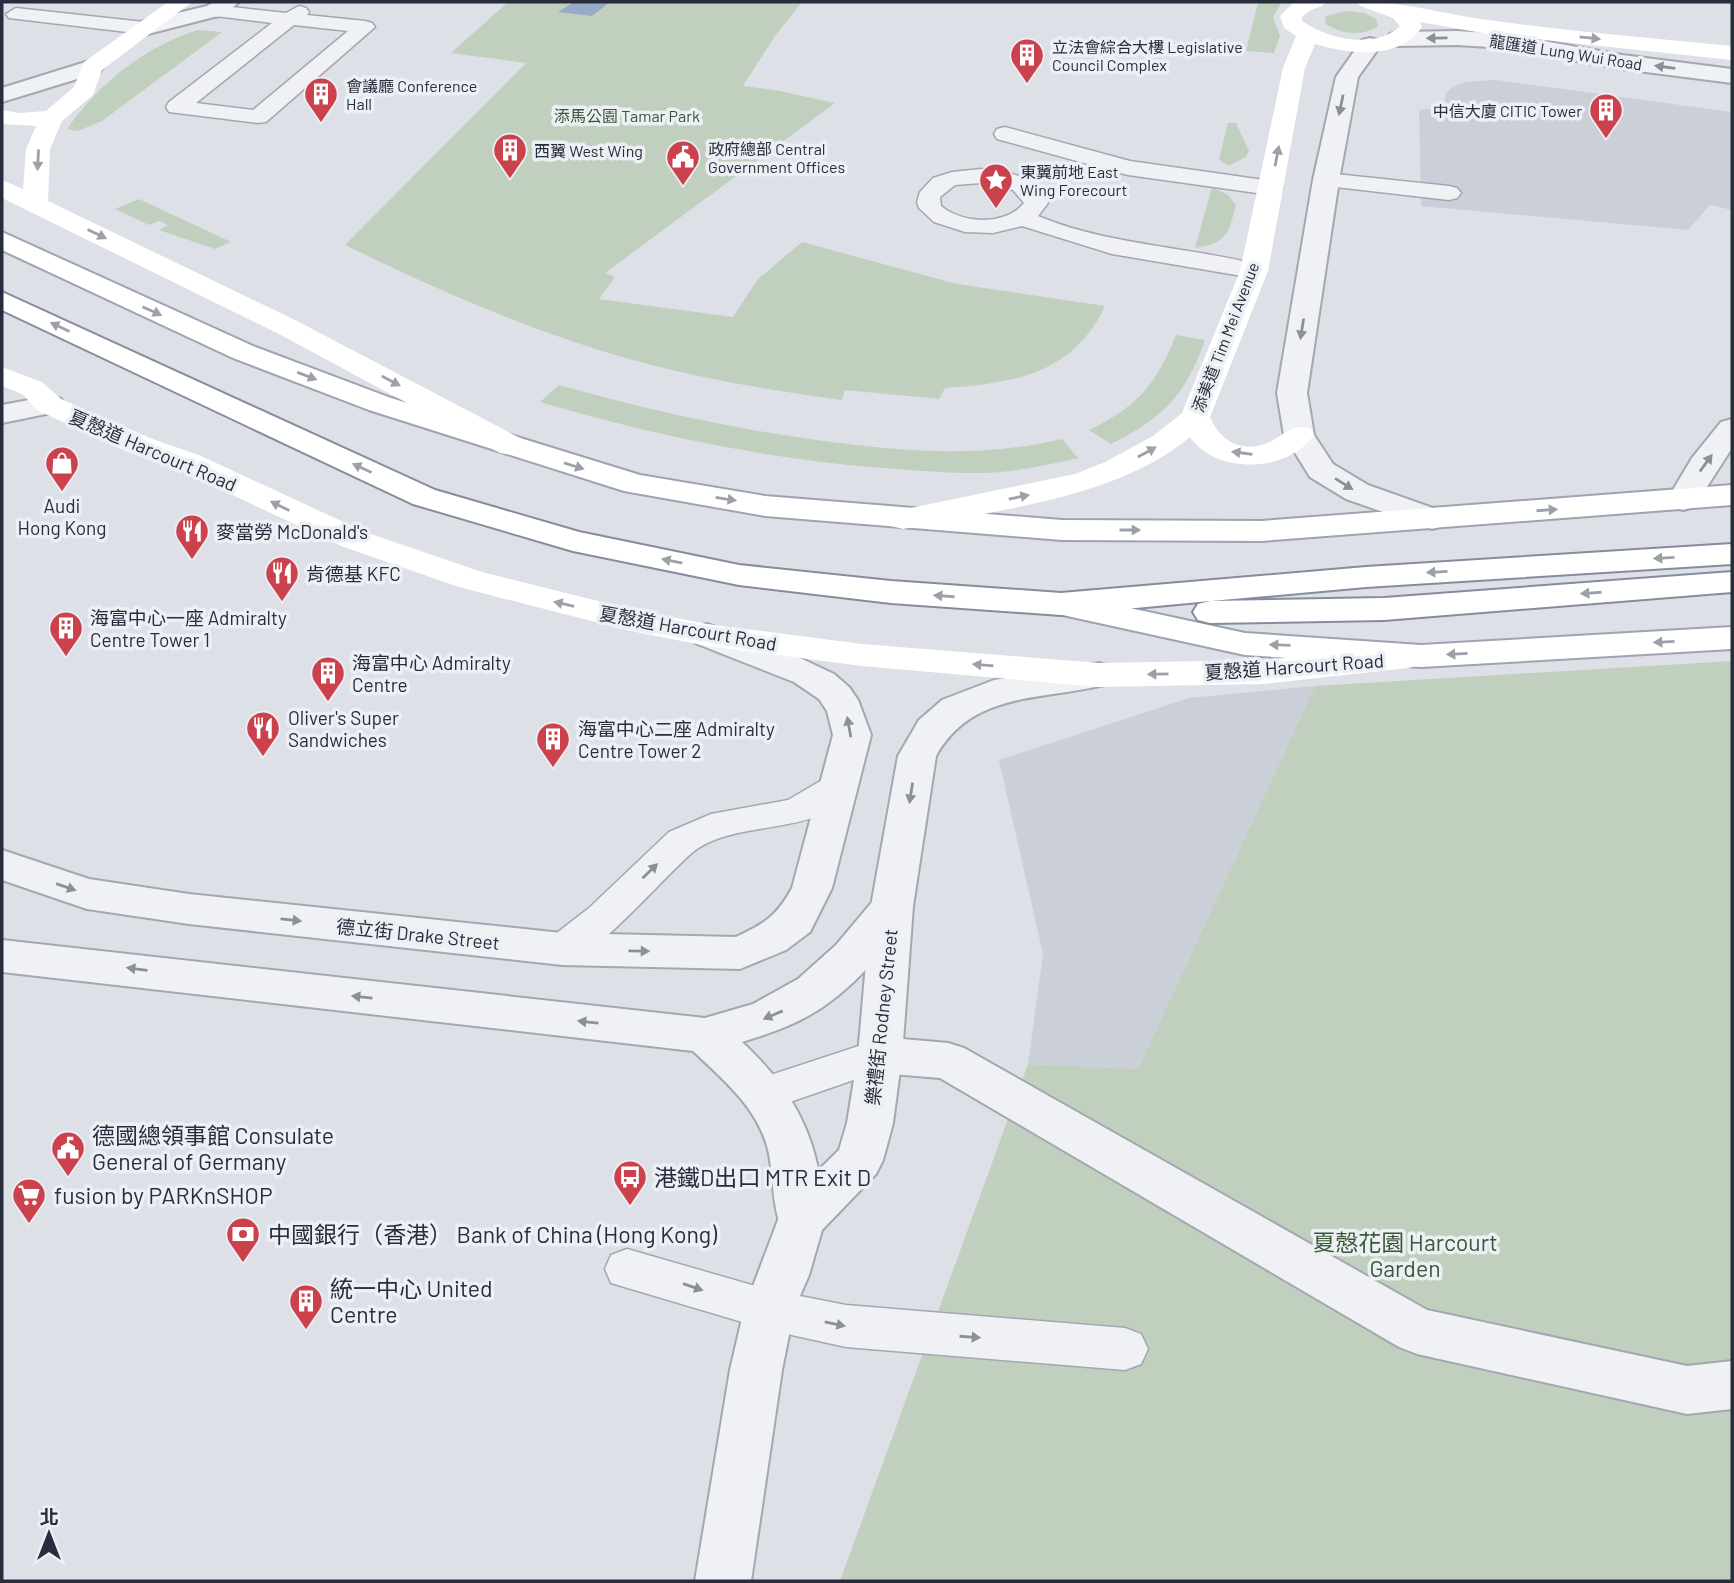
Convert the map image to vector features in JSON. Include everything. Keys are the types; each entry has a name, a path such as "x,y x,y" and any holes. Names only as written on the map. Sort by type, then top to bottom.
{"main road":[{"path":"35,204 38,149 51,118 85,90 92,67 181,2"},
{"name":"龍匯道 Lung Wui Road","path":"1367,2 1401,13 1488,27 1732,53"},
{"path":"1307,3 1294,10 1291,16 1292,23 1308,35"},
{"path":"1398,39 1411,27 1401,13"},
{"name":"龍匯道 Lung Wui Road","path":"1308,35 1337,43 1370,45 1398,39"},
{"name":"添美道 Tim Mei Avenue","path":"904,519 1084,482 1116,469 1164,443 1195,417 1254,271 1294,68 1308,35"},
{"path":"2,117 20,120 51,118"},
{"path":"2,188 299,334 513,447"},
{"path":"2,240 243,352 380,404 635,484 765,506 1062,530 1261,531 1732,495"},
{"name":"夏慤道 Harcourt Road","path":"2,300 424,497 573,541 739,575 891,592 1061,604 1245,644 1421,656"},
{"name":"夏慤道 Harcourt Road","path":"2,376 32,388 50,405 139,445 190,463 353,539 410,560 536,598 707,635 862,655 1100,675 1263,672 1421,656 1732,638"},
{"path":"1195,417 1212,445 1240,454 1270,454 1291,444 1299,435"},
{"name":"夏慤道 Harcourt Road","path":"1061,604 1366,577 1732,554"},
{"path":"1061,604 1237,613 1384,609 1732,582"}],"street":[{"path":"144,28 221,6"},
{"name":"龍匯道 Lung Wui Road","path":"1398,39 1457,38 1505,41 1622,62 1732,76"},
{"path":"1370,45 1347,77 1326,180 1292,393 1299,435 1321,470 1348,487 1432,519"},
{"path":"2,94 92,67"},
{"path":"2,414 50,405"},
{"path":"1683,500 1703,465 1732,428"},
{"path":"707,635 805,673 832,691 845,710 852,735 841,785"},
{"name":"樂禮街 Rodney Street","path":"723,1581 755,1370 769,1310 784,1275 801,1219 860,1160 870,1123 880,1055 892,906 917,756 932,729 955,709 994,692 1100,675"},
{"name":"德立街 Drake Street","path":"2,865 87,894 189,909 562,949 740,953 771,939 795,921 812,888 841,785"},
{"path":"2,956 705,1035 751,1024 790,1008 815,992 859,948 892,906"},
{"path":"705,1035 764,1094 782,1121 801,1219"},
{"path":"880,1055 948,1062 1417,1331 1687,1390 1732,1385"}],"lane":[{"path":"9,19 35,2"},
{"path":"221,6 290,19 365,27 258,117 177,107 290,19 312,2"},
{"path":"9,19 144,28"},
{"path":"1005,134 1128,168 1271,188"},
{"path":"1326,180 1449,193"},
{"path":"1022,218 1038,225 1140,252 1228,263 1254,271"},
{"path":"562,949 602,918 669,833 793,811 812,804 841,785"},
{"path":"764,1094 880,1055"},
{"path":"627,1269 769,1310 857,1327 1125,1349"}],"shaded area":[{"name":"中信大廈 CITIC Tower","path":"1497,80 1732,112 1732,210 1710,205 1688,230 1421,206 1419,110 1449,107 1445,100 1446,93 1465,82"},
{"path":"1315,686 1138,1069 1028,1064 1043,954 999,760 1189,698"}],"green space":[{"name":"添馬公園 Tamar Park","path":"508,2 802,2 775,36 743,86 835,103 605,273 615,277 599,299 733,317 758,279 802,242 957,284 1105,306 1092,329 1076,347 1059,361 1039,371 995,383 945,388 939,399 845,390 842,400 672,370 570,341 418,280 345,245 526,63 451,53"},
{"path":"1258,2 1282,2 1273,17 1280,36 1274,53 1246,51"},
{"path":"1346,11 1364,13 1376,19 1378,26 1366,32 1351,33 1337,30 1325,23 1326,16"},
{"path":"198,30 222,32 102,121 78,131 67,129 93,97 124,69 159,46"},
{"path":"1228,123 1236,123 1249,151 1246,157 1228,166 1219,159"},
{"path":"1212,187 1228,195 1236,205 1225,236 1214,243 1195,248"},
{"path":"139,199 231,242 215,249 159,230 168,225 159,221 149,225 115,209"},
{"path":"1176,335 1205,340 1190,376 1170,403 1145,425 1111,444 1089,430 1120,412 1143,393 1161,368"},
{"path":"559,385 691,418 824,441 884,448 973,451 1062,439 1078,458 1020,470 979,473 883,468 796,459 667,435 540,402"},
{"name":"夏慤花園 Harcourt Garden","path":"1732,661 1732,1581 840,1581 1028,1064 1138,1069 1315,686"}],"water":[{"path":"574,2 610,2 592,16 558,12"}],"place":[{"name":"立法會綜合大樓 Legislative Council Complex","path":"1027,85"},
{"name":"會議廳 Conference Hall","path":"321,124"},
{"name":"中信大廈 CITIC Tower","path":"1606,140"},
{"name":"西翼 West Wing","path":"510,180"},
{"name":"政府總部 Central Government Offices","path":"683,187"},
{"name":"東翼前地 East Wing Forecourt","path":"996,210"},
{"name":"Audi Hong Kong","path":"62,493"},
{"name":"麥當勞 McDonald's","path":"192,561"},
{"name":"肯德基 KFC","path":"282,603"},
{"name":"海富中心一座 Admiralty Centre Tower 1","path":"66,658"},
{"name":"海富中心 Admiralty Centre","path":"328,703"},
{"name":"Oliver's Super Sandwiches","path":"263,758"},
{"name":"海富中心二座 Admiralty Centre Tower 2","path":"553,769"},
{"name":"德國總領事館 Consulate General of Germany","path":"68,1178"},
{"name":"港鐵D出口 MTR Exit D","path":"630,1207"},
{"name":"fusion by PARKnSHOP","path":"29,1225"},
{"name":"中國銀行（香港） Bank of China (Hong Kong)","path":"243,1264"},
{"name":"統一中心 United Centre","path":"306,1331"}]}
